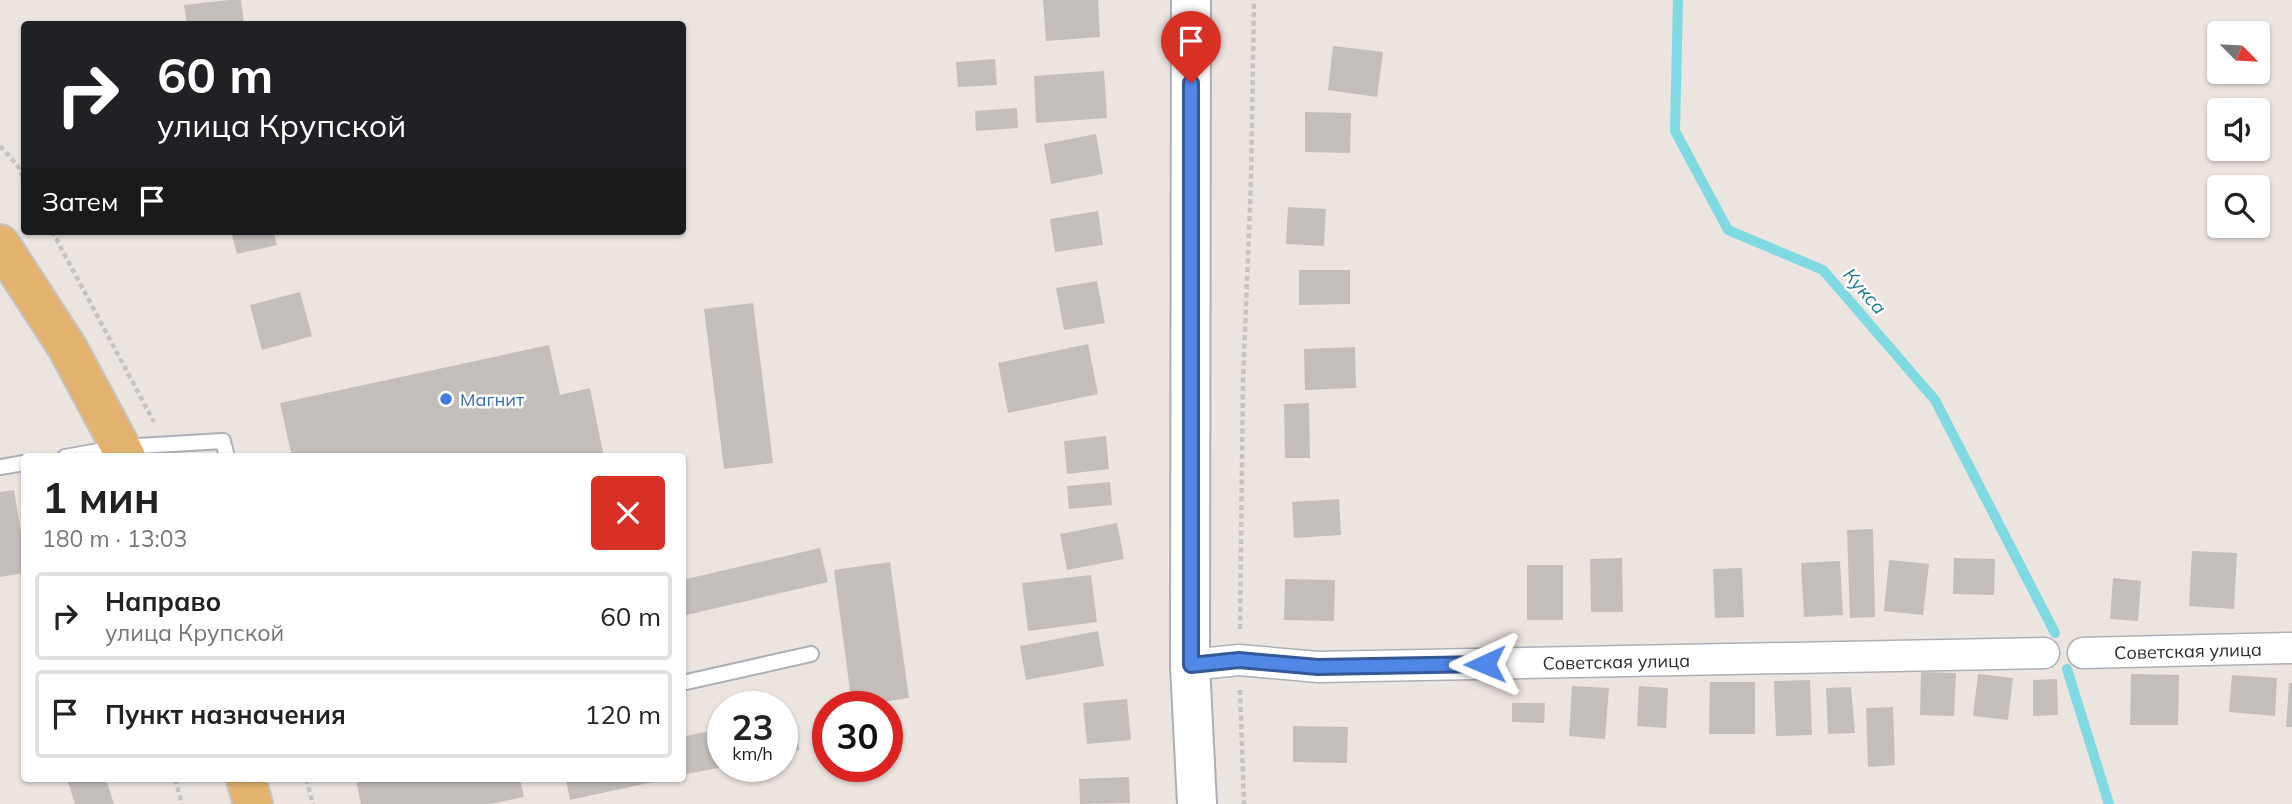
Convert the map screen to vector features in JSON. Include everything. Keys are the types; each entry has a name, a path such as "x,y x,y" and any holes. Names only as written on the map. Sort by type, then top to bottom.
{"main road":[{"path":"0,244 67,347 123,452"},
{"path":"249,782 253,804"}],"street":[{"path":"1191,0 1191,665 1197,804"},
{"name":"Советская улица","path":"2083,653 2292,648"},
{"name":"Советская улица","path":"1191,665 1239,660 1318,667 2044,653"}],"lane":[{"path":"123,452 166,445 223,441 226,453"},
{"path":"0,467 21,464"},
{"path":"686,681 811,654"}],"path":[{"path":"1244,804 1239,660 1243,380 1251,182 1254,0"},
{"path":"0,146 21,173"},
{"path":"54,235 166,445"},
{"path":"176,782 182,804"},
{"path":"307,782 313,804"}],"building":[{"path":"241,0 244,21 187,21 184,5"},
{"path":"1043,0 1098,0 1100,37 1046,41"},
{"path":"1333,46 1383,52 1377,97 1328,90"},
{"path":"995,59 997,85 958,87 956,62"},
{"path":"1104,71 1107,118 1036,123 1034,76"},
{"path":"1017,108 1018,128 976,131 975,111"},
{"path":"1305,112 1351,113 1350,153 1305,152"},
{"path":"1096,134 1103,174 1051,184 1044,144"},
{"path":"1288,207 1326,209 1324,246 1286,244"},
{"path":"1098,211 1103,245 1055,252 1050,219"},
{"path":"232,235 274,235 277,245 237,254"},
{"path":"1299,270 1350,270 1350,304 1299,305"},
{"path":"1097,281 1105,323 1064,330 1056,288"},
{"path":"300,292 312,336 262,350 250,305"},
{"path":"753,303 773,463 724,469 704,309"},
{"path":"1088,344 1098,394 1008,413 998,363"},
{"name":"Магнит","path":"549,345 560,395 590,388 603,453 291,453 280,403"},
{"path":"1355,347 1356,388 1305,390 1304,349"},
{"path":"1309,403 1310,458 1285,458 1284,404"},
{"path":"1106,436 1109,469 1067,474 1064,441"},
{"path":"1110,482 1112,505 1069,509 1067,486"},
{"path":"14,490 21,532 21,574 0,577 0,492"},
{"path":"1339,499 1341,535 1294,538 1292,502"},
{"path":"1117,523 1124,559 1067,570 1060,534"},
{"path":"1873,529 1875,617 1850,618 1847,530"},
{"path":"820,548 828,582 686,615 686,579"},
{"path":"2192,551 2237,553 2234,609 2189,606"},
{"path":"1622,558 1623,612 1591,612 1590,559"},
{"path":"1954,558 1995,559 1994,595 1953,594"},
{"path":"1889,560 1929,564 1923,615 1884,611"},
{"path":"1840,561 1843,615 1804,617 1801,563"},
{"path":"890,562 909,698 903,699 903,691 850,691 834,570"},
{"path":"1527,565 1563,565 1563,620 1527,620"},
{"path":"1742,568 1744,617 1715,618 1713,569"},
{"path":"1091,575 1097,622 1028,631 1022,583"},
{"path":"2113,578 2141,581 2138,621 2110,619"},
{"path":"1285,579 1335,580 1334,621 1284,620"},
{"path":"1098,631 1104,666 1026,680 1020,646"},
{"path":"1921,672 1956,673 1954,716 1920,715"},
{"path":"1978,674 2013,678 2008,720 1973,716"},
{"path":"2131,674 2179,675 2178,725 2130,725"},
{"path":"2232,675 2277,678 2275,716 2229,712"},
{"path":"2057,679 2058,715 2033,716 2033,680"},
{"path":"1810,680 1812,735 1776,736 1774,681"},
{"path":"1710,682 1755,682 1755,734 1709,734"},
{"path":"2289,683 2292,683 2292,727 2286,727"},
{"path":"1572,686 1609,688 1605,739 1569,736"},
{"path":"1639,686 1668,688 1666,728 1637,726"},
{"path":"1851,687 1855,733 1828,734 1826,688"},
{"path":"1127,699 1131,740 1087,744 1083,703"},
{"path":"1512,703 1545,703 1544,723 1512,722"},
{"path":"1893,707 1895,765 1868,767 1866,708"},
{"path":"1293,726 1348,727 1347,763 1293,762"},
{"path":"707,732 707,770 686,774 686,736"},
{"path":"1129,777 1130,803 1080,804 1079,779"},
{"path":"68,782 107,782 114,804 75,804"},
{"path":"356,782 521,782 524,797 490,804 361,804"},
{"path":"567,782 653,782 570,800"}],"waterway":[{"name":"Кукса","path":"1678,0 1675,131 1728,230 1823,270 1935,400 2055,633"},
{"name":"Кукса","path":"2067,669 2109,804"}],"place":[{"name":"Магнит","path":"446,399"}],"route":[{"path":"1191,83 1191,665 1239,660 1318,667 1485,664"}]}
